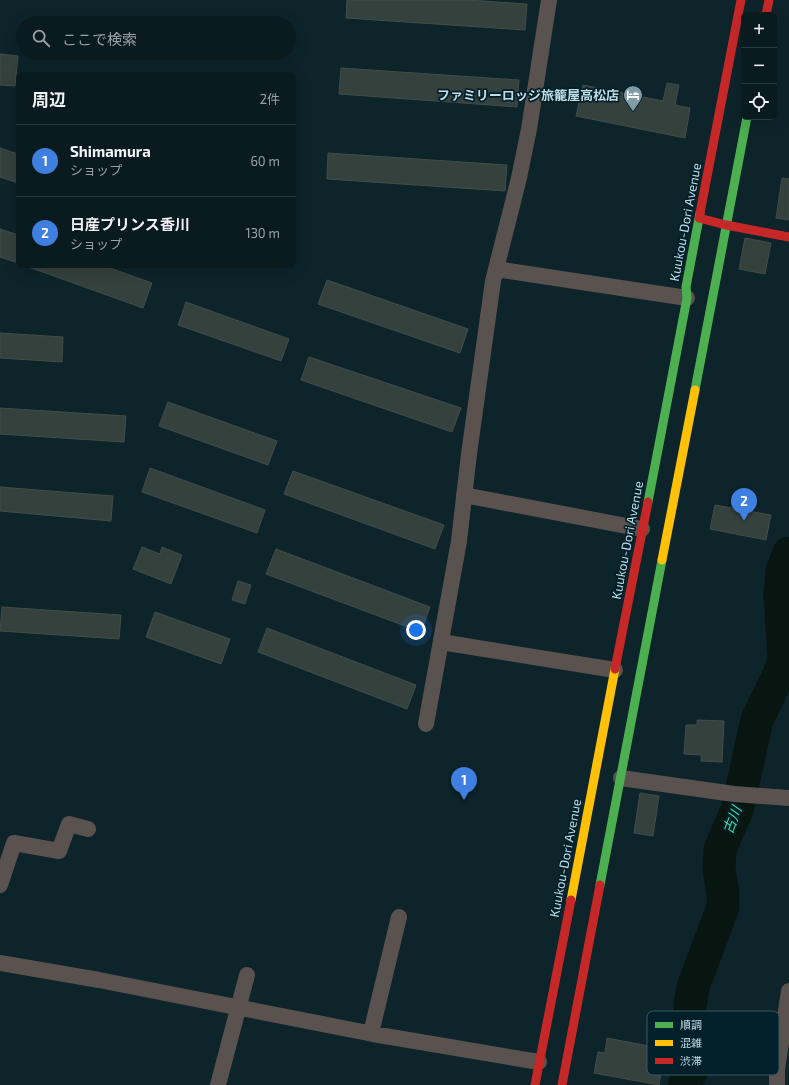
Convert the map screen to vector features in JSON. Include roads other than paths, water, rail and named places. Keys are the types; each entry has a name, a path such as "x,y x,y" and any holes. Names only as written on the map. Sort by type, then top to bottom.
{"main road":[{"name":"Kuukou-Dori Avenue","path":"535,1085 687,298 686,287 740,0"},
{"path":"767,12 769,0"},
{"path":"562,1085 746,120"},
{"path":"699,218 726,225 789,237"}],"street":[{"path":"426,724 459,541 493,281 519,178 529,130 549,0"},
{"path":"496,269 687,298"},
{"path":"464,495 642,529"},
{"path":"441,642 615,670"},
{"path":"621,778 741,794 789,798"},
{"path":"0,885 14,843 59,851 69,824 88,829"},
{"path":"371,1033 398,917"},
{"path":"0,963 99,980 371,1033 539,1062"},
{"path":"218,1085 247,975"},
{"path":"779,1056 789,991"}],"waterway":[{"name":"古川","path":"690,1011 693,987 723,907 723,893 719,870 720,849 737,810 757,720 781,670 784,658 780,594 782,571 789,553"},
{"name":"古川","path":"684,1085 690,1075"}],"place":[{"name":"ファミリーロッジ旅籠屋高松店","path":"633,112"},
{"name":"日産プリンス香川","path":"744,521"},
{"name":"Shimamura","path":"464,800"}]}
